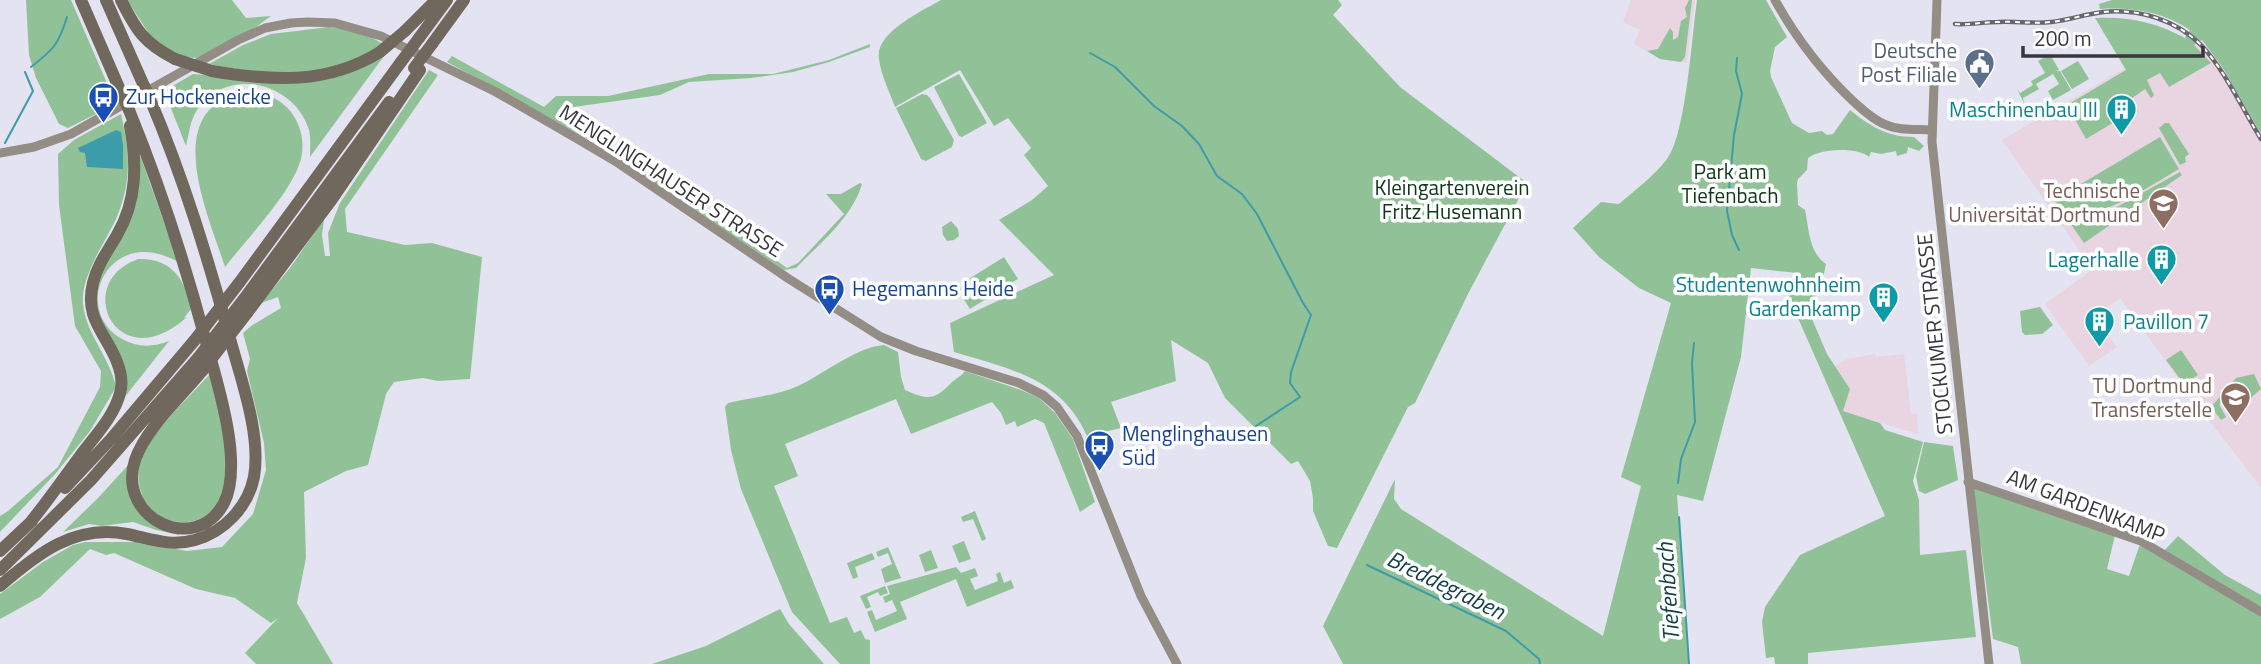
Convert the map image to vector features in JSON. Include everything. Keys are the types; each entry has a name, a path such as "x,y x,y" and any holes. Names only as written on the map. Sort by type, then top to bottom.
{"highway":[{"path":"80,0 149,160 183,260 224,410 230,455 230,480 226,498 213,517 196,526 179,528 158,522 143,510 134,493 133,470 139,451 151,432 202,371 247,313 345,181 464,0"},
{"path":"0,570 45,551 63,540 94,532 116,532 178,543 206,536 220,529 234,515 246,498 254,476 253,432 200,233 150,99 106,0"},
{"path":"121,0 150,44 175,59 212,71 283,78 317,76 360,64 380,52 405,31 436,0"},
{"path":"3,549 111,439 194,341 447,0"},
{"path":"0,586 33,539 141,426 198,358 417,69"},
{"path":"26,527 107,421 120,393 120,370 96,324 91,294 98,268 121,228 132,194 135,179 134,152 128,111"}],"street":[{"path":"1775,0 1801,43 1835,83 1868,114 1895,128 1931,130"},
{"name":"STOCKUMER STRASSE","path":"1937,0 1931,130 1989,664"},
{"name":"MENGLINGHAUSER STRASSE","path":"0,153 34,147 71,134 238,40 265,29 291,23 335,23 381,36 496,92 587,144 881,337 916,351 1019,383 1042,395 1057,407 1077,436 1141,596 1177,664"},
{"name":"AM GARDENKAMP","path":"1968,482 2141,541 2261,612"}],"shaded area":[{"path":"1631,0 1695,0 1687,63 1660,59 1634,44 1640,30 1623,22"},
{"name":"Technische Universität Dortmund","path":"2210,29 2261,129 2261,487 2120,298 2095,317 2117,347 2089,366 2045,304 2093,269 2002,140 2132,64"},
{"path":"1875,354 1876,357 1904,354 1911,414 1917,414 1918,434 1843,411 1850,389 1835,366 1847,359"}],"green space":[{"path":"26,0 71,0 116,104 68,128 59,124 36,78 29,55"},
{"path":"127,0 232,0 246,18 271,16 199,58 178,57 153,40"},
{"name":"Kleingartenverein Fritz Husemann","path":"941,0 1338,0 1342,5 1333,15 1400,87 1527,183 1469,292 1415,403 1408,407 1337,548 1328,546 1313,511 1310,481 1298,461 1291,464 1225,398 1208,363 1171,340 1176,381 1111,402 1121,428 1087,436 1076,416 1048,388 1014,371 954,352 950,323 1054,275 999,220 1032,200 1048,186 1024,155 1031,148 1008,118 994,126 960,70 895,107 882,71 879,49 891,32 901,24"},
{"path":"1689,0 1692,0 1685,57 1681,62 1660,59 1647,51 1658,49 1670,28 1673,40 1678,37 1681,21 1687,17 1685,8"},
{"name":"Park am Tiefenbach","path":"1697,0 1766,0 1787,37 1775,47 1770,71 1792,123 1809,133 1822,131 1827,135 1833,134 1850,110 1879,130 1914,137 1924,146 1919,151 1908,147 1907,153 1897,156 1896,151 1881,154 1871,152 1869,157 1857,152 1839,150 1821,152 1808,158 1807,170 1797,183 1798,205 1805,210 1816,254 1826,264 1822,283 1809,312 1827,354 1850,389 1843,411 1880,423 1885,430 1923,442 1913,481 1919,500 1920,555 1966,550 1976,637 1808,653 1808,664 1775,664 1774,657 1766,658 1762,622 1765,607 1800,555 1885,516 1787,293 1797,273 1751,268 1741,357 1703,501 1677,495 1689,664 1343,664 1323,626 1395,479 1394,499 1401,509 1603,636 1641,486 1621,477 1671,303 1639,288 1599,257 1573,228 1601,202 1619,204 1650,177 1674,147 1684,107"},
{"path":"2112,0 2261,0 2261,134 2223,68 2202,40 2194,45 2211,63 2169,87 2160,73 2147,80 2154,95 2151,98 2145,89 2131,99 2138,112 2122,121 2121,118 2086,139 2067,105 2126,70 2095,18 2142,21 2185,38 2190,30 2147,12 2100,9 2099,4"},
{"path":"329,27 357,32 383,44 350,63 311,72 260,72 209,64 243,45 271,34"},
{"path":"870,44 870,47 829,62 793,72 751,78 689,82 660,95 559,109 557,115 674,189 787,268 798,263 844,214 826,194 841,194 862,184 851,208 834,229 796,268 784,270 590,140 447,62 452,56 544,107 556,96 608,96 709,74 773,74 829,60"},
{"path":"387,52 310,157 309,130 301,113 289,100 275,91 258,85 241,84 210,96 195,114 186,146 164,91 193,74 284,82"},
{"path":"2050,54 2059,70 2054,70 2060,71 2071,90 2053,100 2048,91 2059,84 2053,74 2036,84 2039,89 2023,98 2024,103 2017,89 2020,93 2033,85 2031,81 2045,73 2038,61"},
{"path":"2078,61 2089,79 2072,89 2061,71"},
{"path":"429,70 438,75 345,209 347,232 405,245 432,243 482,257 470,379 438,381 423,378 394,382 386,394 368,465 346,471 304,492 306,558 297,603 333,664 256,664 245,653 278,618 271,623 235,598 196,589 114,553 106,555 90,549 40,597 0,619 0,594 43,562 73,545 85,542 140,542 187,551 222,547 253,514 266,470 264,443 247,371 250,359 243,333 281,308 278,297 261,303 290,268 324,219 322,235 325,256 330,256 328,233 340,203"},
{"path":"959,74 987,123 962,137 959,136 934,87"},
{"path":"244,92 266,95 280,101 291,111 300,129 302,153 294,177 286,190 225,267 201,193 196,166 196,141 203,119 218,102"},
{"path":"922,94 930,98 954,140 952,147 926,161 921,159 896,108"},
{"path":"121,114 128,154 125,192 116,219 90,270 83,292 88,325 109,365 116,387 90,431 56,473 0,532 0,516 58,467 100,387 101,371 75,326 59,205 58,154 74,140"},
{"path":"2169,123 2189,154 2185,157 2186,162 2180,165 2159,128"},
{"path":"2160,137 2179,169 2132,197 2094,214 2099,217 2180,172 2182,175 2084,243 2054,200"},
{"path":"135,141 178,262 154,253 133,253 116,261 105,275 98,291 99,309 106,325 122,339 140,345 169,341 124,398 99,324 95,285 122,232"},
{"path":"951,221 958,229 959,236 947,241 942,227"},
{"path":"1004,257 1018,279 970,309 956,287"},
{"path":"138,259 160,262 175,272 185,288 191,309 184,318 187,317 162,334 140,338 123,333 111,321 106,305 108,287 118,271"},
{"path":"2040,307 2053,325 2042,334 2025,335 2022,332 2020,311"},
{"path":"884,345 898,352 905,390 920,396 935,396 965,371 1039,398 1055,413 1073,439 1095,502 1080,512 1044,423 1035,419 1017,427 1015,421 1006,425 992,402 911,434 896,399 785,444 798,476 774,486 830,623 847,617 854,633 861,630 865,639 870,640 870,664 840,664 792,612 741,489 731,450 725,407 728,403 790,389 851,356"},
{"path":"2181,350 2198,375 2184,384 2166,360"},
{"path":"2254,374 2261,389 2240,407 2233,396 2219,404 2226,417 2221,420 2211,407 2236,378"},
{"path":"209,375 226,448 223,491 214,508 201,518 186,522 171,520 156,513 145,501 139,484 140,463 159,429"},
{"path":"1924,442 1953,446 1958,480 1925,494 1919,491 1916,476"},
{"path":"130,463 128,473 162,529 181,535 133,522 102,526 89,524 63,532 98,498"},
{"path":"1968,482 2116,531 2107,569 2129,576 2141,541 2163,552 2178,536 2225,575 2261,595 2261,664 2021,664 2018,647 1993,639 1981,546 1973,531"},
{"path":"975,511 986,539 982,541 973,519 963,522 961,517"},
{"path":"964,541 971,559 959,563 952,546"},
{"path":"888,547 901,578 885,583 881,569 892,564 888,553 878,557 876,552"},
{"path":"931,550 938,568 925,572 919,555"},
{"path":"872,553 875,559 855,567 858,577 853,579 847,563"},
{"path":"956,567 961,573 975,568 978,576 970,579 975,590 998,581 996,574 1000,572 1004,583 1011,580 1014,588 967,607 956,579 900,602 907,619 875,632 867,612 872,610 876,620 897,611 892,600 885,603 883,597 890,594 887,586"},
{"path":"885,586 888,593 880,596 878,592 867,597 871,607 866,609 860,596"},
{"path":"780,609 789,624 824,664 652,664 706,646"}],"water":[{"path":"116,130 121,132 123,169 87,167 85,153 78,148"}],"waterway":[{"path":"31,67 54,46 67,17"},
{"name":"Breddegraben","path":"1090,53 1115,67 1154,106 1182,126 1199,144 1217,176 1242,194 1257,214 1311,315 1291,372 1290,383 1300,397 1256,426"},
{"name":"Tiefenbach","path":"1737,58 1736,71 1742,94 1734,135 1727,211 1732,235 1739,250"},
{"path":"5,143 33,91 25,72"},
{"name":"Tiefenbach","path":"1678,483 1681,459 1695,422 1692,363 1694,343"},
{"name":"Tiefenbach","path":"1679,517 1689,664"},
{"name":"Breddegraben","path":"1367,565 1506,631 1539,659 1540,664"}],"railway":[{"path":"1955,24 2044,23 2116,11 2156,18 2191,36 2210,55 2261,139"}],"place":[{"name":"Deutsche Post Filiale","path":"1980,90"},
{"name":"Zur Hockeneicke","path":"103,124"},
{"name":"Maschinenbau III","path":"2121,137"},
{"name":"Technische Universität Dortmund","path":"2163,230"},
{"name":"Lagerhalle","path":"2162,287"},
{"name":"Hegemanns Heide","path":"829,316"},
{"name":"Studentenwohnheim Gardenkamp","path":"1884,324"},
{"name":"Pavillon 7","path":"2100,349"},
{"name":"TU Dortmund Transferstelle","path":"2235,425"},
{"name":"Menglinghausen Süd","path":"1099,473"}]}
